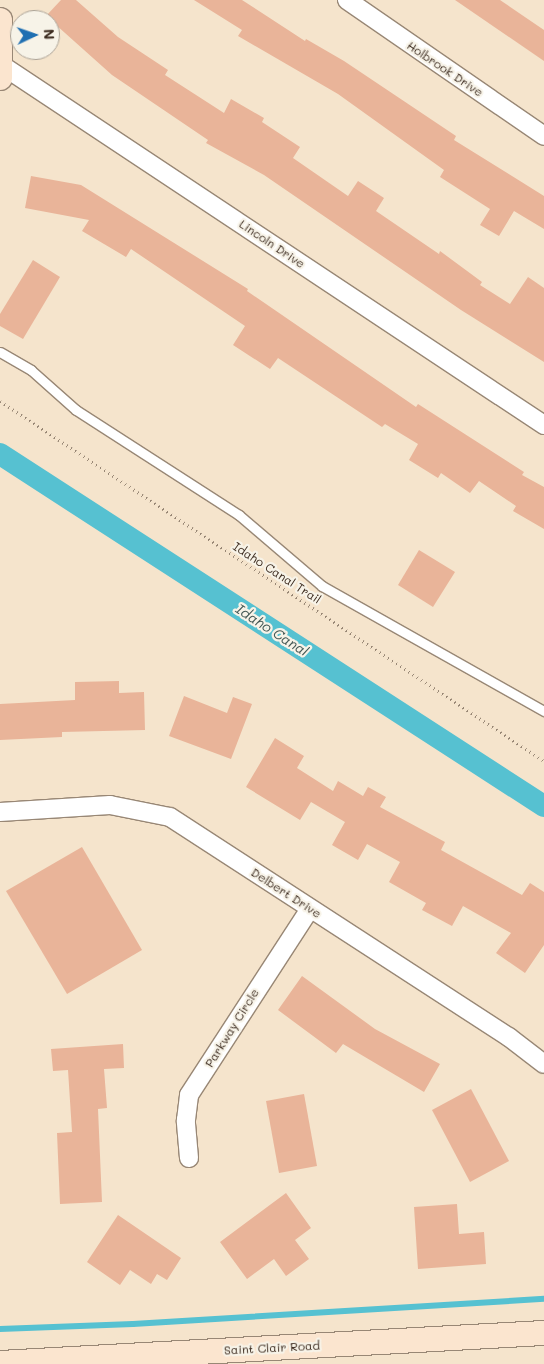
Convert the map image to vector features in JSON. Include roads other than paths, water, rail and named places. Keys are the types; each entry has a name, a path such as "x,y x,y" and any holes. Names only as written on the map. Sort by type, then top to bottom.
{"street":[{"name":"Holbrook Drive","path":"347,0 544,136"},
{"path":"0,20 0,69"},
{"name":"Lincoln Drive","path":"0,69 544,425"},
{"name":"Delbert Drive","path":"0,812 110,805 170,817 509,1037 544,1064"},
{"name":"Parkway Circle","path":"189,1158 186,1120 189,1095 310,909"},
{"name":"Saint Clair Road","path":"0,1363 544,1333"}],"lane":[{"path":"0,352 31,370 76,410 239,515 322,586 544,711"}],"waterway":[{"name":"Idaho Canal","path":"0,454 544,806"},
{"path":"0,1329 133,1324 544,1299"}]}
